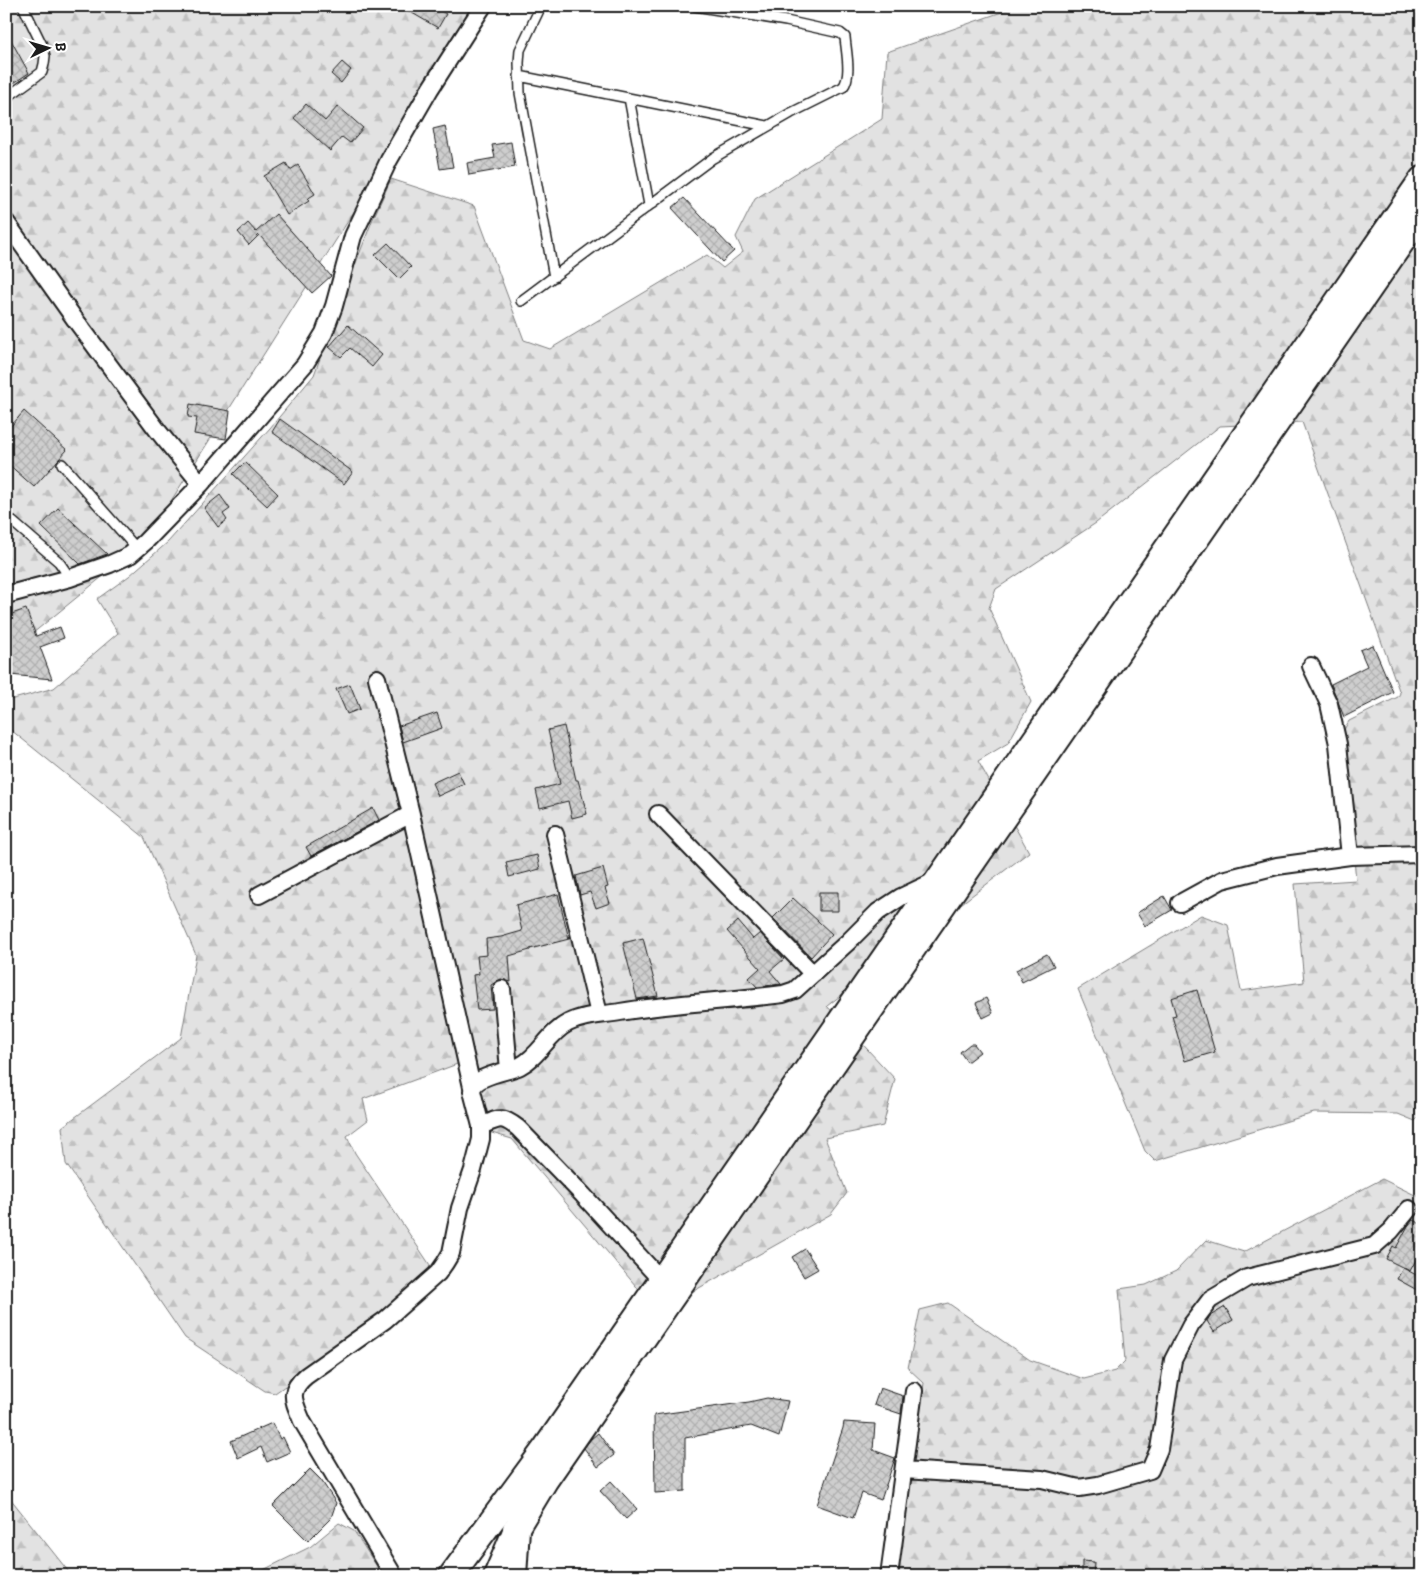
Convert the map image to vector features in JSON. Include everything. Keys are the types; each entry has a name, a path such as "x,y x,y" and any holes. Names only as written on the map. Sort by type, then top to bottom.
{"main road":[{"path":"451,1576 546,1447 1422,179"},
{"path":"496,1576 516,1529 562,1456 1422,213"},
{"path":"513,1576 516,1529"}],"street":[{"path":"6,594 70,578 130,555 145,542 200,484 305,364 319,340 334,306 353,236 389,160 430,89 483,6"},
{"path":"6,222 74,318 200,484"},
{"path":"1310,666 1329,704 1338,744 1350,856"},
{"path":"377,678 411,814 481,1126 481,1139 460,1208 451,1253 446,1263 438,1273 385,1320 306,1376 298,1383 294,1390 296,1404 302,1421 394,1576"},
{"path":"259,895 411,814"},
{"path":"658,814 812,974"},
{"path":"555,834 600,1014"},
{"path":"1180,903 1222,880 1277,866 1350,856 1422,854"},
{"path":"472,1086 483,1078 521,1066 532,1057 557,1029 583,1017 686,1003 783,994 795,990 878,912 901,897 937,880"},
{"path":"502,989 509,1070"},
{"path":"481,1126 506,1119 518,1128 661,1280"},
{"path":"904,1470 1042,1479 1079,1488 1098,1485 1150,1470 1159,1449 1173,1360 1191,1325 1210,1300 1247,1278 1374,1246 1391,1231 1409,1209"},
{"path":"890,1576 914,1391"}],"lane":[{"path":"6,98 42,72 44,64 45,56 42,45 23,6"},
{"path":"541,6 520,50 519,76 520,94 554,277"},
{"path":"521,301 713,158 767,126 843,87 847,82 845,37 840,33 786,21 695,6"},
{"path":"519,76 767,126"},
{"path":"629,98 649,205"},
{"path":"62,464 137,549"},
{"path":"6,516 59,562 70,578"}],"green space":[{"path":"6,6 484,6 145,542 6,655"},
{"path":"1019,6 1422,6 1422,1114 1415,1121 1398,1114 1314,1113 1155,1161 1145,1151 1078,989 1201,915 1228,925 1241,991 1304,982 1295,884 1356,880 1342,733 1349,721 1398,697 1400,693 1302,422 1220,426 1096,523 996,589 989,608 1031,702 1008,743 978,761 1029,852 827,1006 895,1079 883,1126 825,1138 847,1193 831,1214 683,1297 641,1292 512,1139 475,1128 460,1063 363,1099 368,1120 347,1136 355,1153 430,1265 427,1277 357,1336 275,1393 265,1391 185,1338 66,1164 62,1127 181,1038 196,955 144,837 6,726 6,701 54,688 118,633 97,599 129,576 168,542 270,428 314,375 372,221 391,179 474,206 524,340 550,349 707,255 723,268 743,252 736,237 755,199 882,119 887,52"},
{"path":"1382,1179 1417,1196 1422,1196 1422,1576 897,1576 924,1383 908,1368 920,1310 948,1303 1030,1360 1084,1379 1115,1371 1125,1361 1119,1289 1146,1285 1176,1271 1206,1240 1244,1252"},
{"path":"6,1493 72,1576 6,1576"},
{"path":"339,1523 354,1531 383,1576 251,1576 310,1547"}],"building":[{"path":"400,6 434,6 446,14 438,28"},
{"path":"6,31 29,73 6,88"},
{"path":"342,62 351,70 341,83 331,74"},
{"path":"306,104 325,121 338,106 363,128 350,143 342,137 330,151 294,118"},
{"path":"445,126 453,167 440,169 433,129"},
{"path":"511,142 515,167 469,175 467,163 495,158 492,145"},
{"path":"286,163 290,170 298,165 315,194 307,199 309,201 287,215 264,176"},
{"path":"684,198 734,251 722,262 672,208"},
{"path":"276,214 331,276 312,293 259,235 249,245 238,232 248,223 256,232"},
{"path":"388,243 411,267 399,279 375,255"},
{"path":"348,325 382,355 372,367 350,348 341,357 329,347"},
{"path":"190,404 230,411 226,439 194,434 197,418 188,417"},
{"path":"24,411 67,450 34,487 6,462 6,432"},
{"path":"280,419 353,472 344,484 272,432"},
{"path":"245,462 278,494 267,506 233,474"},
{"path":"220,495 230,509 223,514 227,520 218,527 204,508"},
{"path":"58,508 107,554 80,564 41,526"},
{"path":"26,609 36,636 60,627 64,638 40,647 52,679 10,675 6,664 6,616"},
{"path":"1373,645 1393,692 1344,717 1331,684 1367,666 1360,650"},
{"path":"350,684 360,709 347,714 336,689"},
{"path":"437,713 442,728 403,742 399,726"},
{"path":"564,726 576,780 578,780 587,814 572,818 568,801 540,808 536,790 560,784 548,730"},
{"path":"458,771 464,784 438,796 432,783"},
{"path":"373,808 379,820 311,856 306,847"},
{"path":"537,855 540,869 509,877 506,862"},
{"path":"603,868 608,887 605,888 610,903 596,908 590,892 580,895 576,876"},
{"path":"819,892 838,892 838,911 819,911"},
{"path":"558,894 569,939 509,956 511,982 501,979 491,985 493,1009 477,1010 473,975 479,974 477,956 487,955 486,939 522,931 516,905"},
{"path":"1164,896 1172,910 1145,926 1137,913"},
{"path":"793,898 832,934 811,957 773,918"},
{"path":"738,921 753,939 760,933 784,959 770,971 781,984 757,987 749,978 760,968 727,931"},
{"path":"643,938 658,996 637,999 623,943"},
{"path":"1047,954 1054,966 1022,982 1016,970"},
{"path":"1197,990 1215,1052 1185,1061 1172,1016 1176,1015 1171,998"},
{"path":"986,998 993,1013 983,1018 976,1003"},
{"path":"970,1044 974,1044 980,1052 967,1062 960,1052"},
{"path":"1413,1220 1422,1225 1422,1249 1410,1271 1386,1259 1393,1246 1396,1248"},
{"path":"805,1249 818,1269 804,1277 792,1257"},
{"path":"1403,1268 1422,1278 1422,1282 1417,1290 1397,1279"},
{"path":"1225,1307 1233,1320 1214,1332 1207,1321 1210,1316"},
{"path":"880,1388 903,1396 901,1414 874,1405"},
{"path":"767,1398 788,1401 779,1437 751,1426 685,1438 685,1491 655,1493 654,1415"},
{"path":"844,1422 875,1424 873,1450 895,1458 881,1500 862,1493 853,1518 817,1505"},
{"path":"272,1423 280,1439 283,1437 290,1452 267,1462 261,1447 238,1458 231,1441"},
{"path":"598,1433 614,1455 598,1467 584,1448"},
{"path":"310,1469 321,1480 336,1503 331,1518 308,1541 273,1506"},
{"path":"611,1481 637,1509 626,1519 600,1491"},
{"path":"1082,1561 1094,1562 1093,1576 1082,1576"}]}
